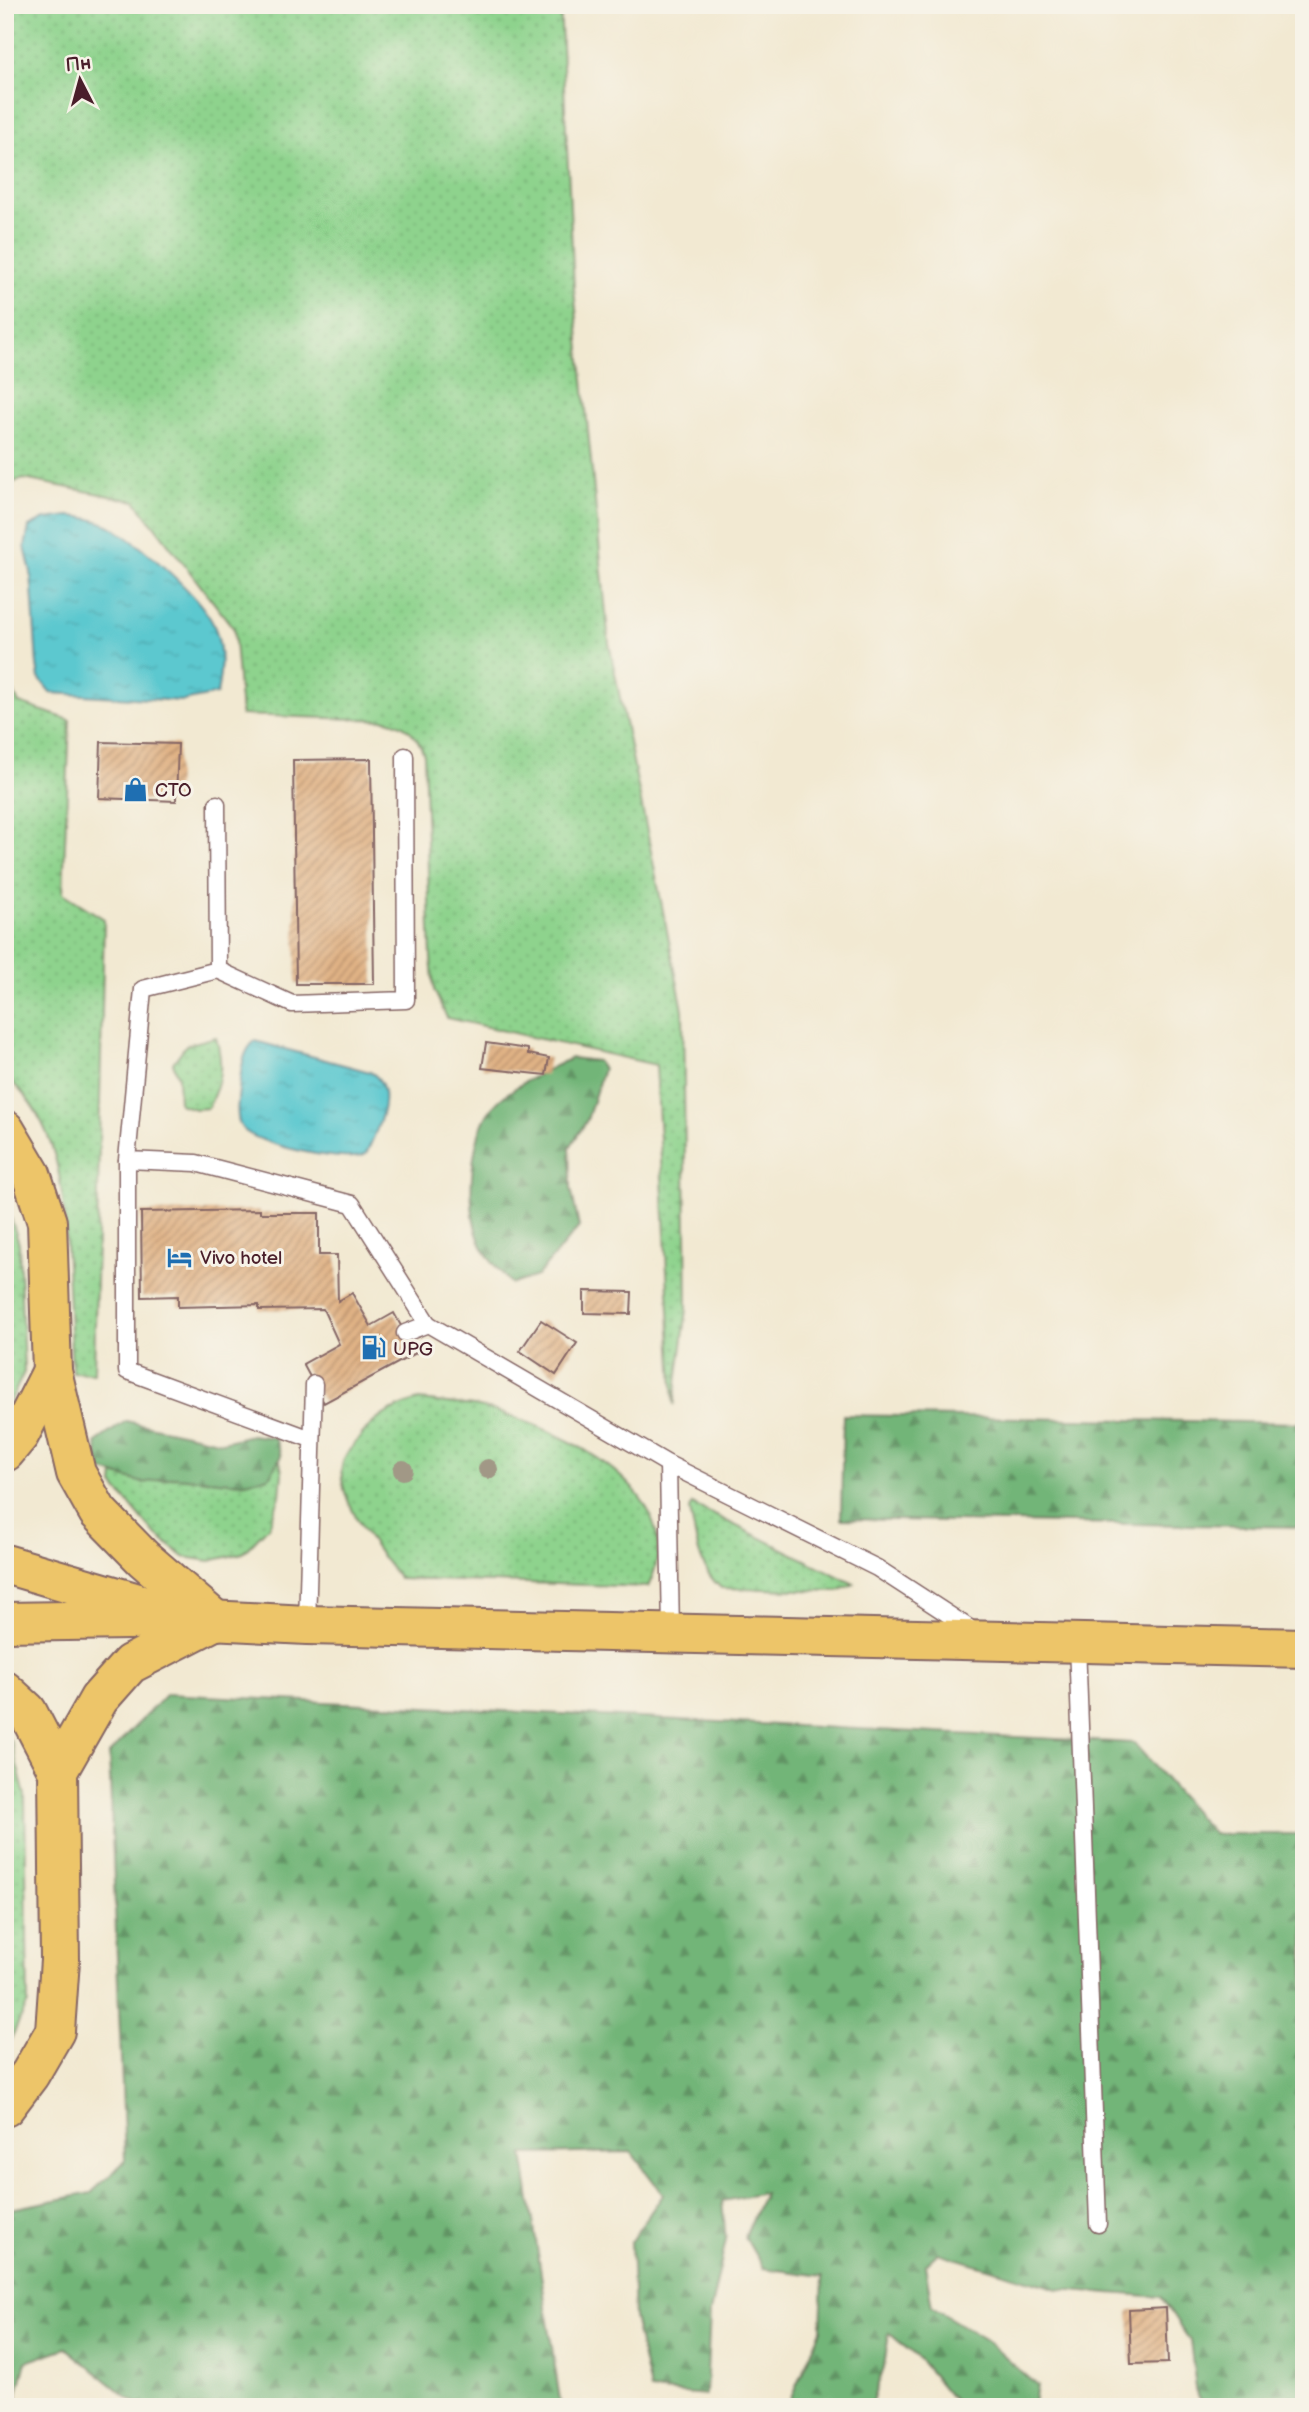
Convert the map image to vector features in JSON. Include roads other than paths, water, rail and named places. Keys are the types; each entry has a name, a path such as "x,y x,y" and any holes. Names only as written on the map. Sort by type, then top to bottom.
{"highway":[{"path":"5,1130 31,1174 47,1222 52,1371 76,1472 97,1512 203,1620"},
{"path":"5,1452 20,1434 52,1371"},
{"path":"5,1564 203,1620"},
{"path":"58,1772 99,1699 130,1664 203,1620"},
{"path":"5,1622 203,1620 307,1625 1304,1648"},
{"path":"5,1691 27,1712 58,1772 60,1960 55,2031 30,2074 5,2108"}],"lane":[{"path":"311,1439 127,1371 127,1160 143,989 218,970 292,1004 406,1000 405,756"},
{"path":"217,804 218,970"},
{"path":"127,1160 196,1163 352,1204 428,1324 668,1464 877,1568 991,1642"},
{"path":"405,1333 428,1324"},
{"path":"307,1625 314,1384"},
{"path":"668,1464 671,1634"},
{"path":"1077,1643 1098,2224"}],"water":[{"path":"69,516 100,522 122,534 154,558 199,603 210,618 220,647 217,694 183,701 51,693 39,678 31,572 25,547 29,527 45,519"},
{"path":"255,1041 370,1072 379,1079 383,1088 383,1110 366,1154 342,1157 303,1152 265,1141 242,1128 238,1098 242,1069 246,1054"}],"place":[{"name":"СТО","path":"135,789"},
{"name":"Vivo hotel","path":"180,1257"},
{"name":"UPG","path":"373,1348"}]}
